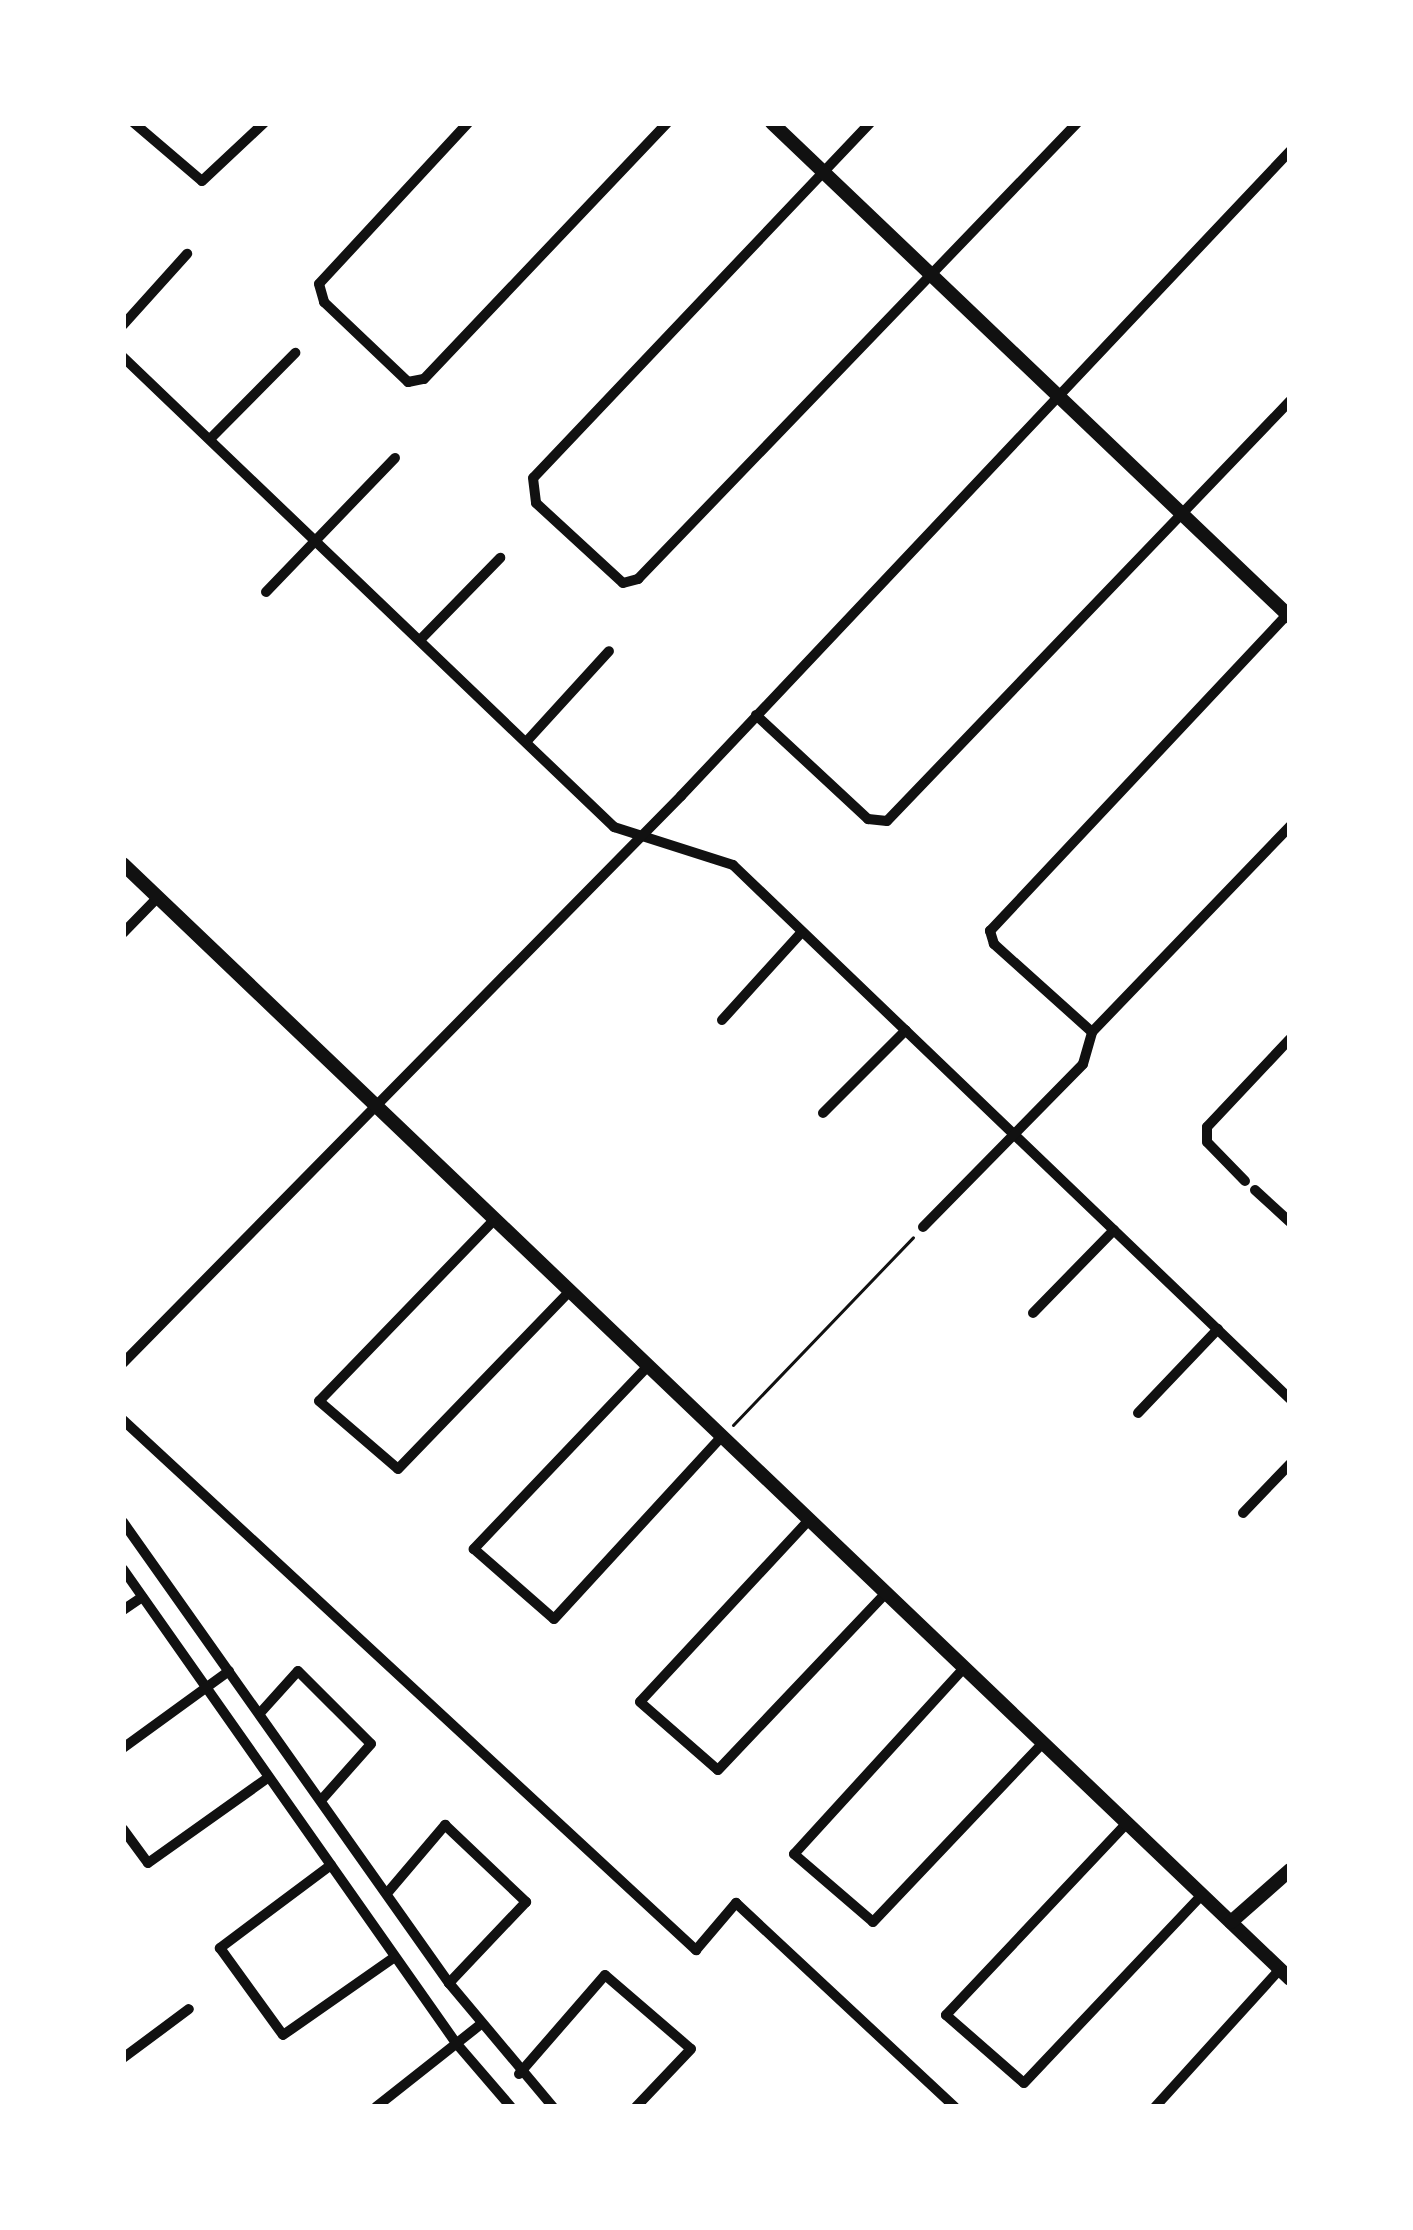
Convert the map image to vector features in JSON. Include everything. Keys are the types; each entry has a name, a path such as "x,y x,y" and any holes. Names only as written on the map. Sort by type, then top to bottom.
{"street":[{"path":"134,123 202,181 264,123"},
{"path":"468,123 318,290 402,379 419,382 667,123"},
{"path":"772,123 1289,615 990,935 1092,1032"},
{"path":"870,123 530,490 616,579 632,583 1077,123"},
{"path":"123,1363 756,716 1290,151"},
{"path":"123,325 187,254"},
{"path":"212,438 295,353"},
{"path":"123,357 614,827 638,838 725,860 1290,1399"},
{"path":"756,716 883,823 1290,401"},
{"path":"266,592 395,458"},
{"path":"420,640 500,558"},
{"path":"526,742 609,651"},
{"path":"922,1227 1083,1064 1092,1032 1290,826"},
{"path":"123,864 1285,1974 1155,2107"},
{"path":"123,932 158,898"},
{"path":"722,1020 801,934"},
{"path":"823,1113 906,1030"},
{"path":"1290,1039 1205,1134 1290,1222"},
{"path":"495,1219 320,1401 398,1469 570,1291"},
{"path":"1033,1313 1114,1230"},
{"path":"1138,1413 1218,1329"},
{"path":"648,1366 474,1550 554,1619 722,1436"},
{"path":"123,1420 696,1950 736,1903 955,2107"},
{"path":"1243,1514 1290,1464"},
{"path":"809,1520 640,1702 718,1770 886,1593"},
{"path":"123,1522 323,1798 449,1983 519,2074 553,2107"},
{"path":"123,1570 456,2043 511,2107"},
{"path":"123,1610 142,1597"},
{"path":"964,1667 794,1854 873,1922 1043,1743"},
{"path":"123,1748 229,1671"},
{"path":"261,1712 298,1671 370,1744 323,1798"},
{"path":"123,1829 148,1863 269,1777"},
{"path":"1127,1823 946,2015 1024,2084 1202,1895"},
{"path":"388,1891 445,1825 526,1902 449,1983"},
{"path":"331,1865 220,1948 284,2035 394,1957"},
{"path":"1231,1922 1290,1870"},
{"path":"519,2074 605,1975 691,2049 636,2107"},
{"path":"123,2058 189,2009"},
{"path":"376,2107 480,2025"}],"path":[{"path":"722,1436 922,1227"}]}
